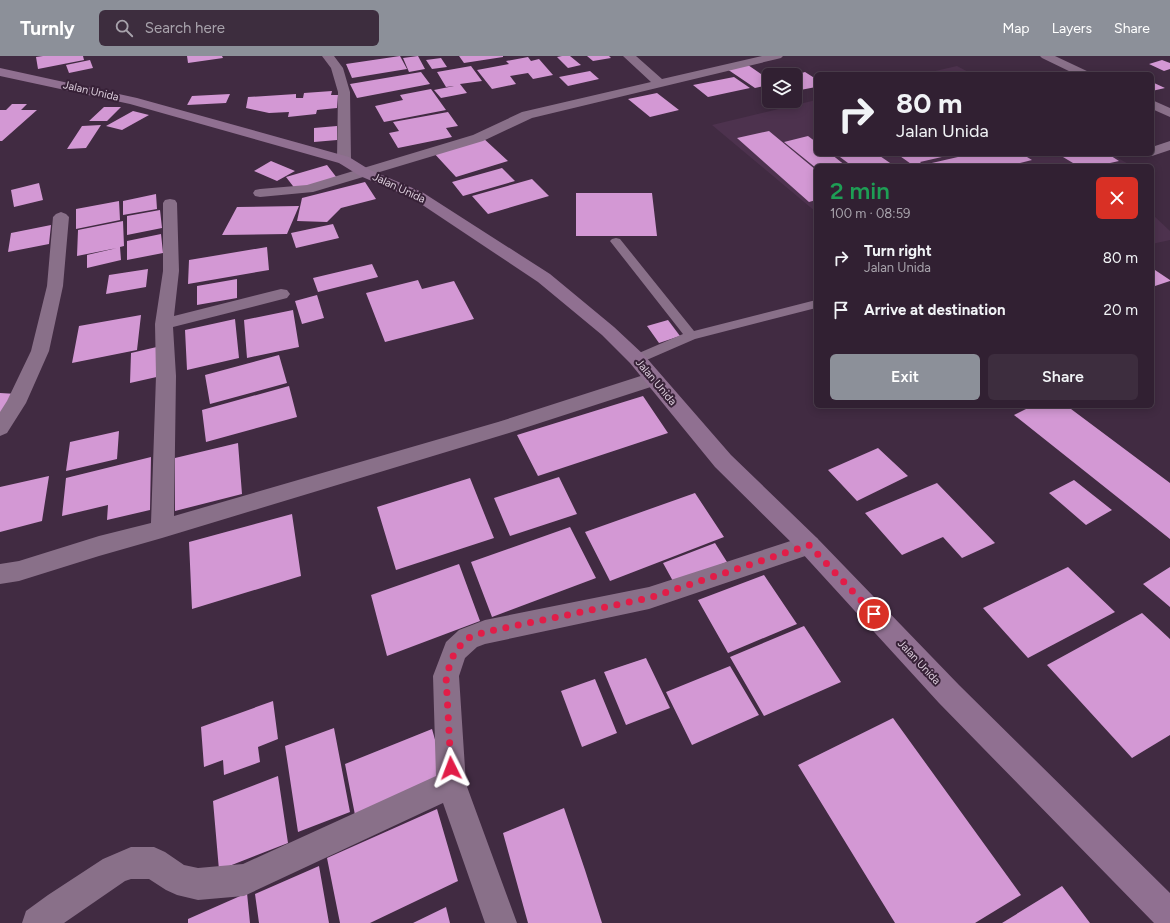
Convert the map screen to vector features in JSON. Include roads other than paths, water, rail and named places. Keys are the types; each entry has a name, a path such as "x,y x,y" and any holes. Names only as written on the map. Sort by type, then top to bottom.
{"street":[{"path":"328,56 337,68 344,92 344,160"},
{"path":"629,56 660,84"},
{"path":"260,193 308,190 478,138 534,113 778,56"},
{"path":"1046,56 1081,72"},
{"name":"Jalan Unida","path":"0,72 63,84 133,101 344,160 365,173 417,195 544,278 608,331 637,359 723,461 809,545 949,694 1170,916"},
{"path":"1154,105 1170,113"},
{"path":"1154,152 1170,145"},
{"path":"162,529 166,376 164,324 171,271 170,202"},
{"path":"0,428 16,403 40,351 55,286 61,217"},
{"path":"164,324 281,294"},
{"path":"0,574 19,571 99,546 162,529 502,428 653,379"},
{"path":"501,923 451,784 446,676 455,651 468,638 485,632 649,598 809,545"},
{"path":"38,923 59,906 114,870 131,862 154,863 177,879 198,884 244,880 451,784"}],"lane":[{"path":"616,241 691,336"},
{"path":"637,359 691,336 814,305"}]}
